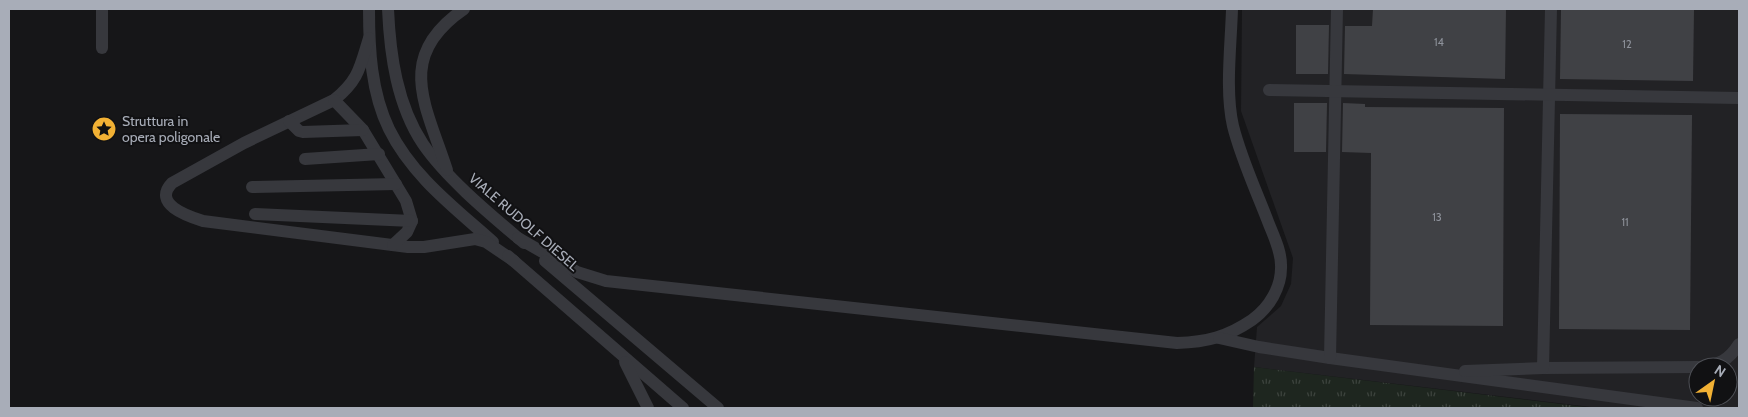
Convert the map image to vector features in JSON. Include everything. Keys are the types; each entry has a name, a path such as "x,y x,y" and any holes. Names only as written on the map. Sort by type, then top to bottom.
{"street":[{"path":"102,9 102,48"},
{"path":"369,9 369,38 378,97 387,125 399,146 432,187 683,408"},
{"name":"VIALE RUDOLF DIESEL","path":"388,9 397,83 405,108 423,143 448,175 518,238 718,408"},
{"path":"448,175 422,91 421,68 426,51 433,38 464,9"},
{"path":"518,238 577,272 606,281 1171,342 1199,342 1219,338 1256,317 1267,306 1278,286 1281,265 1277,245 1233,124 1230,96 1232,9"},
{"path":"1330,358 1337,9"},
{"path":"1543,368 1551,9"},
{"path":"369,38 357,75 349,88 334,100 244,143 172,183 166,193 169,204 184,214 203,221 393,245 424,247 475,239 486,242 514,261"},
{"path":"1269,90 1739,98"},
{"path":"334,100 363,130 406,201 412,221 407,232 393,245"},
{"path":"289,121 298,131 303,132 363,130"},
{"path":"305,159 379,154"},
{"path":"252,187 396,184"},
{"path":"254,214 412,221"},
{"path":"1219,338 1259,347 1330,358 1697,408"},
{"path":"1729,357 1739,344"},
{"path":"622,355 648,408"},
{"path":"1428,372 1543,368 1688,367"}],"shaded area":[{"path":"1242,9 1739,9 1739,408 1599,408 1254,367 1257,327 1281,306 1291,284 1293,258 1241,111"}],"green space":[{"path":"1254,367 1594,408 1253,408"}],"building":[{"path":"1373,9 1506,9 1505,79 1344,74 1345,26 1372,26"},
{"path":"1561,9 1694,9 1693,81 1560,79"},
{"path":"1296,25 1329,25 1328,74 1296,74"},
{"path":"1294,103 1327,103 1326,152 1294,152"},
{"path":"1343,103 1365,104 1365,107 1504,108 1503,326 1370,325 1371,153 1342,152"},
{"path":"1560,114 1692,115 1690,330 1559,329"}],"place":[{"name":"Struttura in opera poligonale","path":"104,129"}]}
